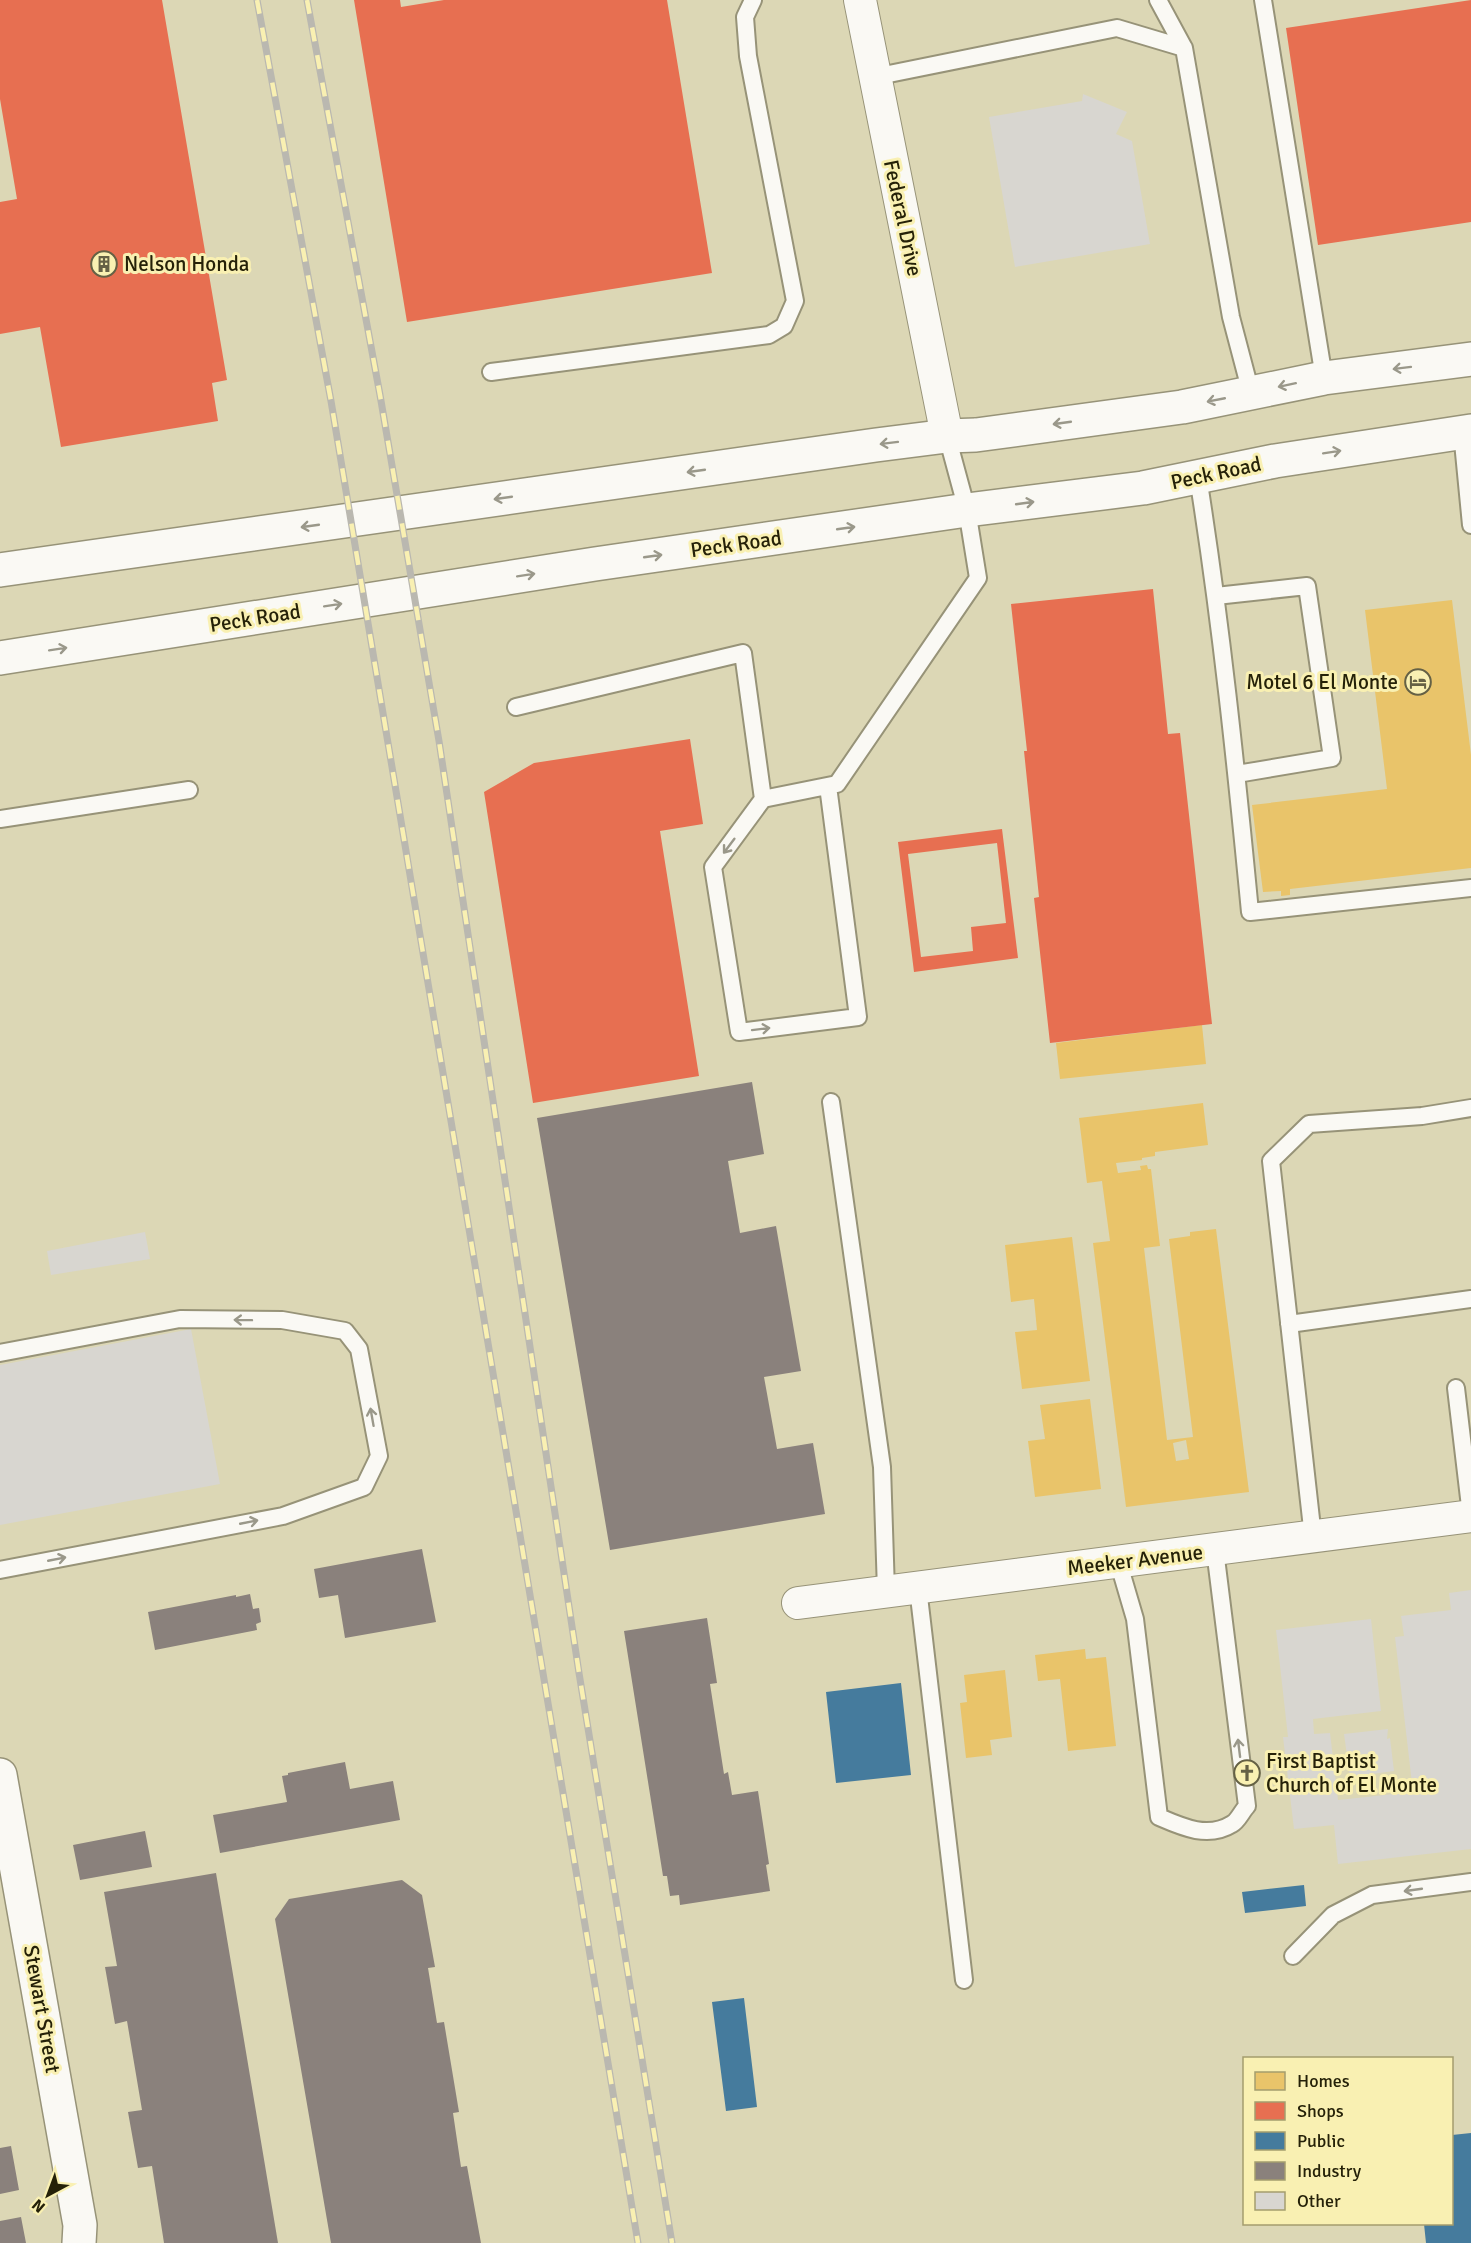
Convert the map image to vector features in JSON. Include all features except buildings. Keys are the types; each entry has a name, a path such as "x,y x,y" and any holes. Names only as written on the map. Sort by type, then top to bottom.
{"main road":[{"path":"0,570 947,436 976,435 1182,407 1324,378 1471,359"},
{"name":"Peck Road","path":"0,658 595,564 967,510 1143,488 1275,461 1467,431"},
{"name":"Stewart Street","path":"0,1775 80,2225 79,2243"}],"street":[{"name":"Federal Drive","path":"860,0 947,436"},
{"name":"Meeker Avenue","path":"798,1603 1471,1515"}],"lane":[{"path":"491,372 769,335 784,326 795,301 748,56 746,17 753,0"},
{"path":"1158,0 1184,48 1231,317 1251,393"},
{"path":"1263,0 1324,378"},
{"path":"874,77 1117,28 1184,48"},
{"path":"1467,431 1471,525"},
{"path":"828,786 858,1017 739,1032 713,867 764,799 837,784 978,578 967,510 947,436"},
{"path":"1198,477 1216,596 1237,774 1250,912 1471,888"},
{"path":"1216,596 1307,586 1332,758 1237,774"},
{"path":"516,707 743,653 764,799"},
{"path":"0,819 189,790"},
{"path":"831,1102 882,1467 886,1592"},
{"path":"1313,1537 1271,1161 1309,1124 1422,1116 1471,1108"},
{"path":"1289,1324 1471,1299"},
{"path":"0,1353 180,1319 282,1320 345,1331 360,1349 379,1456 364,1487 283,1516 0,1570"},
{"path":"1456,1388 1471,1515"},
{"path":"1118,1561 1135,1619 1159,1817 1185,1829 1215,1831 1234,1824 1246,1806 1215,1550"},
{"path":"918,1588 964,1980"},
{"path":"1293,1956 1333,1915 1372,1895 1471,1882"}],"railway":[{"path":"257,0 331,401 638,2243"},
{"path":"307,0 380,395 439,741 579,1673 672,2243"}],"place":[{"name":"Nelson Honda","path":"104,264"},
{"name":"Motel 6 El Monte","path":"1418,682"},
{"name":"First Baptist Church of El Monte","path":"1247,1773"}]}
